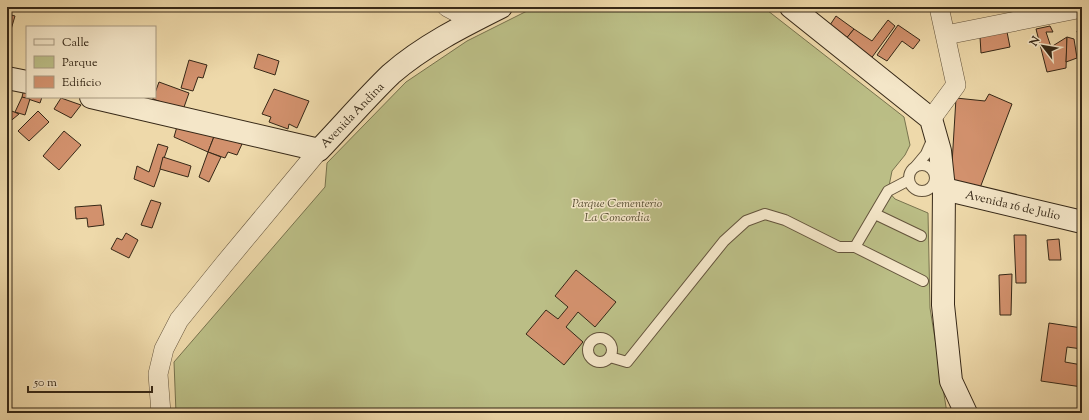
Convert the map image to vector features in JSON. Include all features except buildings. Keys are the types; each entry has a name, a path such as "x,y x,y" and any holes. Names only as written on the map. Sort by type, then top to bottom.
{"street":[{"path":"447,7 473,21"},
{"name":"Avenida Andina","path":"95,98 319,150 367,98 392,74 425,48 501,7"},
{"path":"791,7 933,127 940,151 935,184 943,306 951,381 966,413"},
{"path":"933,127 956,85 940,7"},
{"path":"946,36 1082,8"},
{"path":"7,78 26,82"},
{"path":"161,413 158,374 164,349 179,320 234,251 319,150"},
{"name":"Avenida 16 de Julio","path":"935,184 1082,222"}],"lane":[{"path":"916,166 920,164 928,166 935,184 918,191 909,180 910,172 926,154 933,127"},
{"path":"855,247 888,191 909,180"},
{"path":"610,357 627,362 724,241 746,221 765,214 785,220 839,247 855,247 923,281"},
{"path":"875,214 921,236"}],"green space":[{"name":"Parque Cementerio La Concordia","path":"535,7 763,7 904,117 910,145 905,155 892,171 888,191 895,199 928,213 930,308 947,413 176,413 174,362 325,187 327,163 406,82 467,41"}]}
